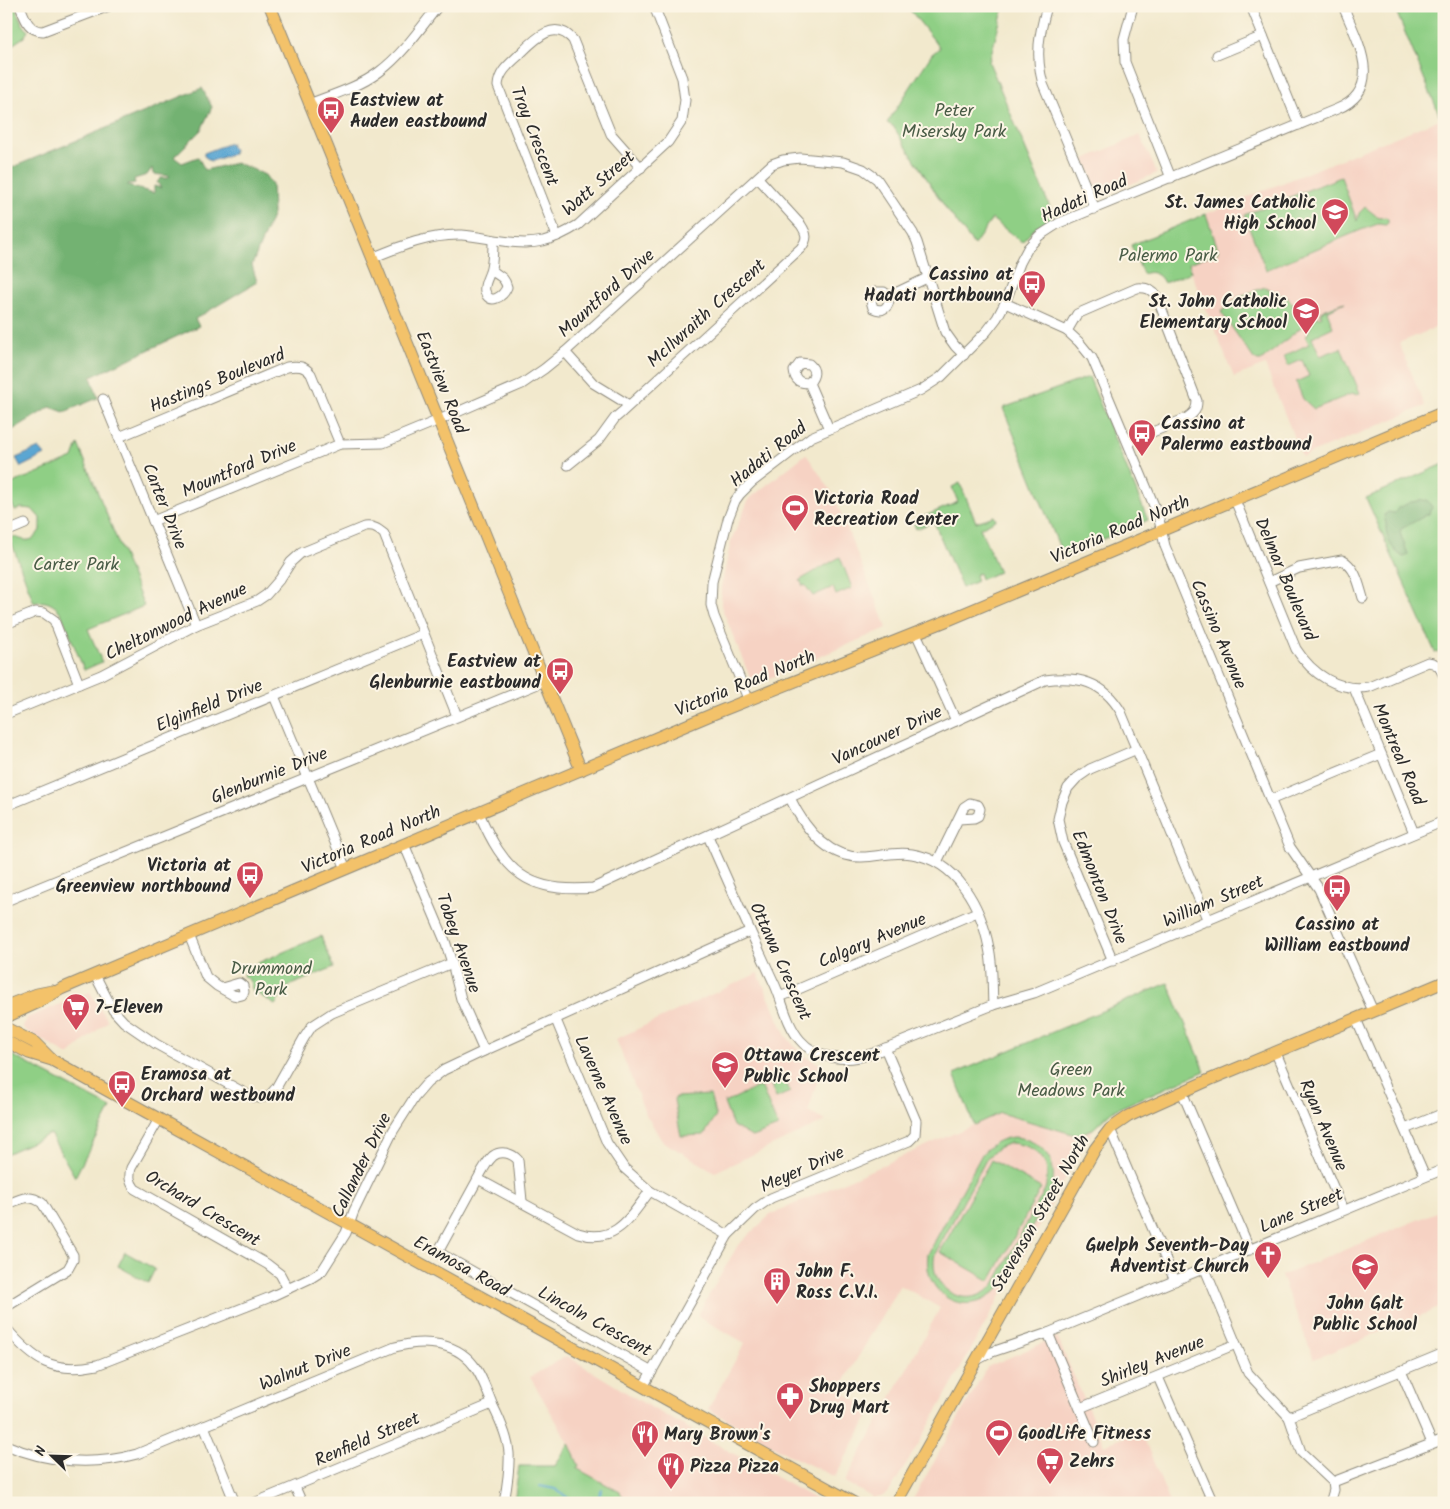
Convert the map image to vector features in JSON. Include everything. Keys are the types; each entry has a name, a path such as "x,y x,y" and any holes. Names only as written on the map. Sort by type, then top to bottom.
{"main road":[{"name":"Eastview Road","path":"270,6 581,770"},
{"name":"Victoria Road North","path":"6,1017 40,1002 61,989 404,844 916,633 1444,412"},
{"name":"Stevenson Street North","path":"896,1503 1094,1149 1110,1129 1129,1116 1182,1092 1444,982"},
{"name":"Victoria Road North","path":"6,1006 37,994 61,989"},
{"path":"23,1009 17,1022 23,1037"},
{"name":"Eramosa Road","path":"6,1028 35,1044 52,1060"},
{"name":"Eramosa Road","path":"6,1041 29,1053 52,1060 159,1118 854,1503"}],"street":[{"path":"20,6 28,24 35,30 43,31 109,6"},
{"path":"309,104 356,85 378,72 410,42 438,6"},
{"name":"Watt Street","path":"372,258 413,242 436,237 461,235 526,243 543,241 558,236 579,224 668,142 682,121 686,100 682,78 654,6"},
{"path":"1047,6 1039,38 1038,57 1040,72 1043,84 1095,210"},
{"path":"1133,6 1124,39 1125,62 1171,178"},
{"path":"1251,6 1299,125"},
{"name":"Hadati Road","path":"749,701 711,605 712,582 727,522 735,502 751,483 811,437 930,386 987,331 1005,303 1020,263 1028,248 1038,236 1059,223 1095,210 1299,125 1342,107 1353,100 1364,80 1365,66 1362,53 1343,6"},
{"name":"Troy Crescent","path":"558,236 498,86 499,78 503,71 534,41 545,33 554,31 563,31 572,40 611,134 640,168"},
{"path":"1217,55 1263,36"},
{"name":"Mountford Drive","path":"154,521 340,444 383,443 522,384 566,352 772,164 792,158 843,162 863,169 877,179 913,233 945,332 964,355"},
{"name":"McIlwraith Crescent","path":"629,406 806,242 806,233 801,225 758,178"},
{"path":"491,268 493,240"},
{"path":"889,296 928,277"},
{"path":"1066,331 1077,314 1137,288 1148,288 1154,291 1198,401 1197,407 1194,414 1187,418 1128,442"},
{"name":"Cassino Avenue","path":"1005,303 1066,331 1079,342 1092,358 1158,515 1165,546 1290,847 1319,890 1373,1011"},
{"path":"566,352 594,383 629,406 615,418 599,440 568,465"},
{"name":"Hastings Boulevard","path":"119,437 287,367 296,365 307,369 311,374 340,444"},
{"path":"809,383 829,429"},
{"name":"Carter Drive","path":"103,399 196,625"},
{"name":"Delmar Boulevard","path":"1235,500 1296,649 1305,662 1325,679 1354,688 1369,687 1428,662 1436,663 1444,676"},
{"path":"6,532 25,524"},
{"name":"Cheltonwood Avenue","path":"6,714 101,674 196,625 256,600 266,594 291,562 301,553 364,527 371,526 384,534 457,716"},
{"path":"1269,582 1299,568 1342,560 1352,568 1363,598"},
{"path":"6,624 36,612 44,613 54,620 79,684"},
{"path":"916,633 956,721"},
{"name":"Elginfield Drive","path":"6,806 423,634"},
{"name":"Vancouver Drive","path":"479,813 490,840 499,854 513,869 541,885 556,889 593,888 1045,680 1065,678 1083,680 1096,686 1116,703 1208,920"},
{"name":"Glenburnie Drive","path":"6,901 545,681"},
{"name":"Montreal Road","path":"1354,688 1414,833"},
{"path":"274,696 346,869"},
{"name":"Edmonton Drive","path":"1113,961 1063,842 1058,818 1068,788 1077,778 1090,769 1137,749"},
{"path":"1270,800 1381,754"},
{"path":"790,798 807,827 818,839 837,852 862,857 912,854 937,862 964,886 985,931 990,949 993,1005"},
{"path":"937,862 959,819"},
{"name":"William Street","path":"993,1005 1034,993 1113,961 1444,821"},
{"name":"Ottawa Crescent","path":"708,836 792,1027 801,1042 816,1052 844,1059 861,1057 993,1005"},
{"name":"Tobey Avenue","path":"404,844 445,941 461,1000 484,1051"},
{"name":"Calgary Avenue","path":"780,997 977,912"},
{"name":"Callander Drive","path":"6,1328 30,1354 38,1359 65,1367 82,1368 97,1365 288,1289 311,1278 322,1271 330,1261 346,1233 349,1223 394,1131 414,1098 427,1083 444,1070 484,1051 750,931"},
{"path":"189,935 206,977 222,988"},
{"path":"95,975 113,1010 138,1033 250,1096 260,1098 269,1096 276,1088 312,1026 323,1018 452,963"},
{"path":"1356,1019 1425,1176"},
{"name":"Laverne Avenue","path":"556,1020 607,1143 624,1168 650,1191 728,1236"},
{"name":"Meyer Drive","path":"643,1387 728,1236 755,1209 772,1198 909,1141 915,1135 916,1121 885,1048"},
{"name":"Ryan Avenue","path":"1276,1053 1343,1210"},
{"path":"1182,1092 1250,1250"},
{"path":"1405,1129 1444,1113"},
{"name":"Orchard Crescent","path":"159,1118 131,1168 129,1175 130,1183 135,1189 266,1264 280,1274 288,1289"},
{"path":"1110,1129 1175,1281"},
{"name":"Lincoln Crescent","path":"522,1202 518,1160 511,1155 500,1153 494,1155 478,1179 438,1252 652,1372"},
{"name":"Lane Street","path":"976,1360 992,1352 1048,1333 1205,1269 1444,1169"},
{"path":"478,1179 585,1235 602,1235 621,1227 650,1191"},
{"path":"6,1205 28,1196 36,1198 42,1203 71,1250 73,1260 68,1269 6,1307"},
{"path":"1205,1269 1248,1373 1289,1417 1301,1452 1333,1482 1334,1490 1330,1503"},
{"path":"1048,1333 1094,1442"},
{"name":"Walnut Drive","path":"6,1445 31,1454 72,1461 121,1458 137,1454 395,1348 416,1342 428,1342 444,1346 463,1355 479,1372 502,1426 509,1451 509,1477 504,1503"},
{"name":"Shirley Avenue","path":"1080,1408 1236,1344"},
{"path":"1289,1417 1444,1352"},
{"path":"1401,1371 1432,1443"},
{"path":"1158,1377 1214,1503"},
{"name":"Renfield Street","path":"254,1503 492,1404"},
{"path":"204,1426 235,1503"},
{"path":"1333,1482 1444,1439"},
{"path":"295,1486 302,1503"}],"shaded area":[{"path":"1440,119 1444,126 1444,324 1399,343 1425,406 1302,457 1265,365 1234,377 1191,272 1188,263 1219,252 1206,214"},
{"path":"1140,135 1157,173 1100,197 1085,159"},
{"path":"806,454 833,494 887,628 753,685 721,606 721,587 731,541 749,499"},
{"name":"Ottawa Crescent Public School","path":"758,973 786,1036 802,1055 822,1065 808,1112 826,1121 715,1172 662,1141 645,1113 616,1039"},
{"path":"90,992 108,1021 68,1055 23,1027 26,1018"},
{"path":"1000,1113 1076,1135 1093,1129 921,1440 889,1492 881,1497 873,1498 845,1482 940,1308 900,1285 839,1390 872,1410 835,1477 787,1454 708,1409 745,1343 697,1316 738,1245 770,1215"},
{"name":"John Galt Public School","path":"1444,1209 1444,1306 1314,1359 1281,1276"},
{"path":"1057,1337 1104,1445 1141,1431 1170,1503 911,1503 987,1367"},
{"path":"567,1356 645,1404 822,1503 625,1503 620,1492 575,1468 578,1462 569,1443 530,1377"}],"green space":[{"path":"6,6 15,6 22,23 28,31 24,37 6,49"},
{"name":"Peter Misersky Park","path":"907,6 1004,6 989,62 1054,217 1035,228 1022,242 992,219 974,245 945,207 893,126 887,123 932,54 940,48"},
{"path":"1394,6 1444,6 1444,126"},
{"path":"202,88 212,107 201,130 174,157 182,163 198,157 205,170 236,163 265,175 272,185 273,214 252,265 257,282 195,319 199,326 91,377 98,398 64,412 50,407 6,434 6,170","holes":["152,168 153,174 170,176 168,178 161,178 157,182 161,188 154,186 154,193 128,186 128,184 135,183 134,179 147,175"]},
{"path":"1341,177 1357,221 1359,213 1365,207 1379,218 1386,217 1388,222 1386,225 1378,224 1361,230 1266,270 1244,215"},
{"name":"Palermo Park","path":"1206,214 1219,252 1189,263 1191,272 1164,283 1155,274 1150,272 1143,274 1131,245"},
{"path":"1265,287 1289,299 1306,323 1261,361 1258,361 1254,359 1221,312 1240,296"},
{"path":"1345,302 1327,311 1333,327 1312,337 1320,356 1341,348 1360,393 1355,395 1354,393 1314,409 1303,399 1296,382 1309,376 1302,360 1288,366 1284,356 1309,344 1306,337 1316,316 1321,317 1322,315 1319,314 1326,309"},
{"path":"1089,377 1148,520 1063,556 1003,408"},
{"name":"Carter Park","path":"78,444 144,606 88,629 102,662 84,670 61,613 49,603 34,603 9,536 26,540 33,538 40,530 40,518 32,509 21,508 15,511 6,490 6,486 73,458"},
{"path":"1444,464 1444,660 1439,653 1435,652 1366,498"},
{"path":"960,483 976,522 994,516 996,520 980,528 999,572 981,579 979,573 975,575 977,581 962,588 934,522 916,529 913,521 958,502 952,487"},
{"path":"1427,500 1432,507 1430,513 1401,529 1400,533 1408,554 1403,557 1393,548 1388,540 1384,515 1388,512 1395,513 1398,508 1411,502"},
{"path":"840,557 852,588 836,595 833,587 813,596 800,580"},
{"name":"Drummond Park","path":"321,936 334,967 289,986 275,1005 252,990 250,981 243,976 246,968"},
{"name":"Green Meadows Park","path":"1168,983 1205,1071 1112,1111 1093,1129 1076,1135 1000,1113 974,1125 954,1074"},
{"path":"6,1052 111,1108 75,1177 50,1134 6,1154"},
{"path":"785,1079 790,1092 776,1098 771,1085"},
{"path":"758,1087 762,1088 778,1127 752,1137 733,1126 724,1103"},
{"path":"710,1095 716,1116 704,1135 681,1136 674,1100 676,1097"},
{"path":"1013,1137 1030,1141 1044,1150 1052,1164 1052,1187 998,1289 986,1298 974,1303 961,1303 949,1299 932,1282 928,1269 928,1254 982,1154 996,1143","holes":["1010,1143 1020,1144 1035,1151 1045,1163 1047,1171 1045,1189 994,1284 984,1293 974,1297 952,1294 937,1278 934,1267 935,1254 987,1158 998,1148"]},
{"path":"991,1160 1041,1188 990,1281 940,1252"},
{"path":"125,1252 155,1269 148,1283 118,1266"},
{"path":"569,1443 579,1466 576,1468 620,1492 625,1503 514,1503 519,1466 555,1466"}],"water":[{"path":"230,143 234,150 233,154 211,161 204,156 204,153"},
{"path":"39,448 45,455 21,467 16,458"}],"waterway":[{"path":"540,1486 555,1489 576,1503"},
{"path":"596,1503 602,1489"}],"place":[{"name":"Eastview at Auden eastbound","path":"331,134"},
{"name":"St. James Catholic High School","path":"1335,236"},
{"name":"Cassino at Hadati northbound","path":"1032,308"},
{"name":"St. John Catholic Elementary School","path":"1306,335"},
{"name":"Cassino at Palermo eastbound","path":"1142,457"},
{"name":"Victoria Road Recreation Center","path":"795,532"},
{"name":"Eastview at Glenburnie eastbound","path":"560,695"},
{"name":"Victoria at Greenview northbound","path":"250,899"},
{"name":"Cassino at William eastbound","path":"1337,912"},
{"name":"7-Eleven","path":"76,1031"},
{"name":"Ottawa Crescent Public School","path":"725,1089"},
{"name":"Eramosa at Orchard westbound","path":"122,1108"},
{"name":"Guelph Seventh-Day Adventist Church","path":"1268,1279"},
{"name":"John Galt Public School","path":"1365,1291"},
{"name":"John F. Ross C.V.I.","path":"777,1305"},
{"name":"Shoppers Drug Mart","path":"790,1420"},
{"name":"GoodLife Fitness","path":"999,1457"},
{"name":"Mary Brown's","path":"645,1458"},
{"name":"Zehrs","path":"1050,1485"},
{"name":"Pizza Pizza","path":"671,1490"}]}
